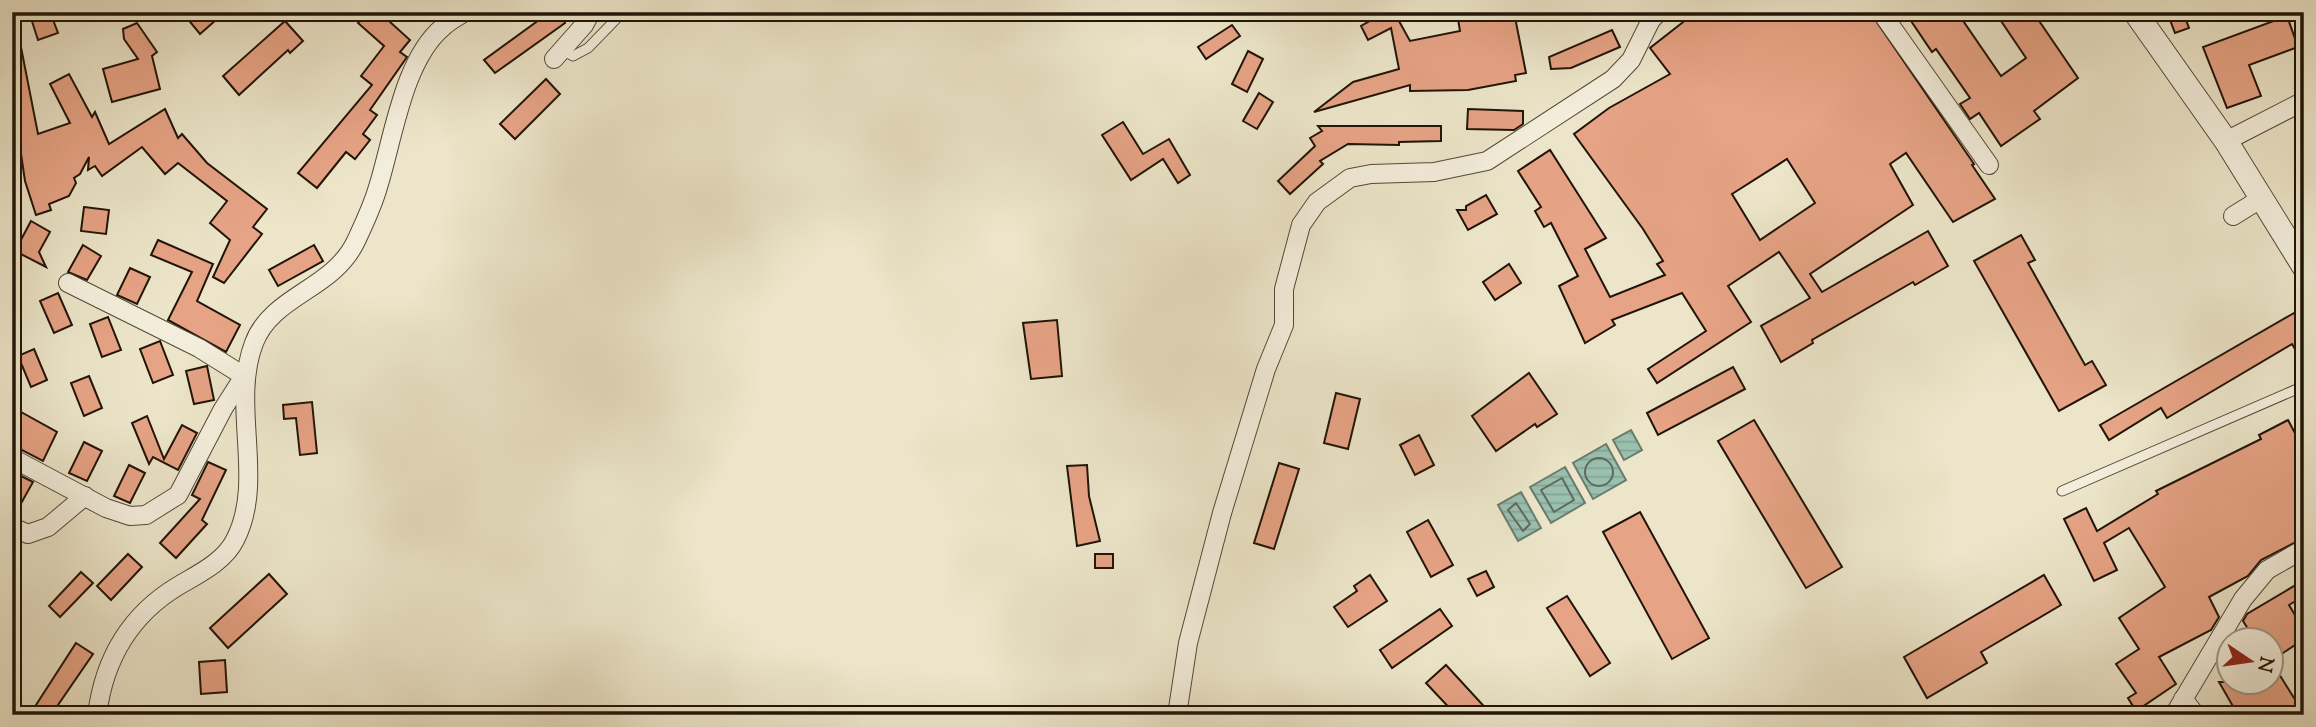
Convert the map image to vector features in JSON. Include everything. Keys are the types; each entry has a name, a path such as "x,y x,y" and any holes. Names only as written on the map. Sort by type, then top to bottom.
{"street":[{"path":"12,458 130,516 146,515 178,495 223,409 244,376 264,322 286,304 326,280 355,244 378,190 405,92 424,51 441,28 465,12"},
{"path":"558,54 584,25 590,12"},
{"path":"1177,715 1191,630 1222,513 1266,369 1284,325 1284,289 1290,257 1306,217 1317,202 1350,178 1371,174 1434,172 1487,161 1613,79 1632,60 1651,20 1659,12"},
{"path":"1881,12 1989,164"},
{"path":"2135,12 2225,141 2304,267"},
{"path":"2225,141 2304,101"},
{"path":"2233,216 2262,198"},
{"path":"68,283 199,348 244,376"},
{"path":"97,715 104,676 114,652 145,610 211,567 234,543 243,520 247,477 244,376"},
{"path":"12,527 28,534 48,527 85,496"},
{"path":"2196,715 2178,707 2243,599 2267,570 2304,549"}],"lane":[{"path":"558,54 573,56 588,48 623,12"},
{"path":"2062,491 2304,386"}],"water":[{"path":"1631,430 1642,450 1624,460 1613,440"},
{"path":"1606,444 1626,480 1593,499 1573,463"},
{"path":"1565,467 1585,503 1551,523 1530,487"},
{"path":"1521,492 1541,528 1518,541 1498,505"}],"building":[{"path":"29,12 50,12 58,33 38,40"},
{"path":"182,12 225,12 200,34"},
{"path":"368,12 379,12 410,40 400,52 407,57 370,110 377,115 363,134 370,140 355,159 346,152 317,188 298,173 372,85 361,76 384,46 358,23"},
{"path":"550,12 559,12 565,23 495,73 484,60"},
{"path":"1386,12 1394,12 1410,41 1460,31 1458,19 1494,12 1514,12 1526,73 1515,75 1516,81 1468,90 1410,91 1410,85 1314,112 1353,82 1399,69 1391,28 1368,40 1361,26"},
{"path":"1696,12 1870,12 1995,199 1953,222 1906,153 1890,164 1913,205 1810,274 1822,292 1928,231 1948,266 1915,285 1913,282 1812,340 1813,343 1781,362 1761,326 1810,298 1779,252 1728,286 1751,322 1657,383 1648,369 1706,331 1682,293 1612,320 1615,325 1585,343 1559,286 1578,276 1551,223 1544,227 1535,211 1541,207 1518,171 1550,150 1606,238 1585,249 1610,297 1665,275 1657,264 1663,261 1643,229 1574,134 1609,108 1670,74 1650,48","holes":["1787,159 1815,203 1760,240 1732,194"]},
{"path":"1905,12 1957,12 2001,76 2026,58 1995,12 2033,12 2078,78 2034,111 2040,119 2001,146 1979,113 1970,119 1960,104 1970,98 1936,49 1932,52"},
{"path":"2167,12 2183,12 2189,28 2175,33"},
{"path":"2287,16 2298,47 2249,65 2261,96 2227,108 2203,47"},
{"path":"285,21 303,41 290,53 288,50 239,95 223,76"},
{"path":"137,23 157,52 152,56 160,89 112,102 103,69 138,59 124,39 123,29"},
{"path":"1232,25 1240,36 1206,59 1198,47"},
{"path":"1612,30 1620,47 1571,68 1551,69 1549,57"},
{"path":"19,37 38,134 70,123 50,84 69,74 92,117 95,112 109,144 165,109 178,138 182,134 207,163 267,209 253,227 262,234 224,283 213,277 230,240 210,223 227,201 178,163 165,174 142,147 102,176 95,166 88,170 89,157 80,174 74,178 76,183 69,196 49,204 51,210 36,215 25,181 13,100 18,99 12,84 12,38"},
{"path":"1248,51 1263,59 1247,92 1232,84"},
{"path":"546,79 560,94 515,139 500,124"},
{"path":"1259,93 1273,102 1257,129 1243,121"},
{"path":"1468,109 1523,111 1523,124 1514,130 1467,129"},
{"path":"1123,122 1143,154 1169,139 1190,175 1178,183 1163,159 1131,180 1102,135"},
{"path":"1318,126 1441,126 1441,141 1399,142 1399,145 1348,144 1320,161 1323,164 1290,194 1278,181 1315,146 1310,138 1322,131"},
{"path":"1486,195 1497,214 1468,230 1457,210 1466,210 1466,206"},
{"path":"84,207 109,210 106,234 81,231"},
{"path":"31,221 50,232 39,252 46,267 15,251"},
{"path":"2021,235 2035,260 2028,263 2085,365 2092,361 2106,385 2059,411 1974,261"},
{"path":"158,240 213,264 197,301 240,325 226,352 168,320 192,272 151,255"},
{"path":"83,245 101,256 87,280 68,272"},
{"path":"314,245 323,261 278,286 269,270"},
{"path":"1509,264 1521,283 1495,300 1483,282"},
{"path":"130,268 150,277 137,304 117,295"},
{"path":"58,293 72,325 54,333 40,301"},
{"path":"2294,313 2304,330 2304,364 2292,344 2167,418 2161,408 2109,440 2100,425"},
{"path":"108,317 121,350 102,357 90,324"},
{"path":"1057,320 1062,376 1031,379 1023,323"},
{"path":"160,341 173,375 153,383 140,349"},
{"path":"34,349 47,380 31,387 18,356"},
{"path":"207,366 214,400 194,404 186,371"},
{"path":"1733,367 1745,389 1658,435 1647,413"},
{"path":"1529,373 1557,414 1537,427 1535,424 1496,451 1472,416"},
{"path":"89,376 102,408 84,416 71,383"},
{"path":"1336,393 1360,399 1348,449 1324,443"},
{"path":"312,402 317,453 300,455 296,418 284,419 283,405"},
{"path":"12,407 57,432 43,461 12,445"},
{"path":"147,416 164,459 182,425 197,433 178,470 153,457 149,464 132,423"},
{"path":"1754,420 1842,567 1806,588 1718,441"},
{"path":"2288,420 2304,450 2304,538 2261,560 2248,576 2209,597 2219,617 2211,630 2159,657 2176,684 2136,711 2128,698 2136,693 2116,664 2139,649 2119,618 2165,587 2129,528 2104,543 2117,570 2094,581 2064,519 2086,508 2097,531 2158,494 2156,491 2261,439 2259,435"},
{"path":"1419,435 1434,465 1415,475 1400,445"},
{"path":"84,442 102,451 87,481 69,473"},
{"path":"208,462 226,470 202,520 207,524 176,558 160,543 200,499 192,495"},
{"path":"1279,463 1299,469 1274,549 1254,543"},
{"path":"129,465 145,473 130,503 114,496"},
{"path":"1087,465 1089,496 1100,541 1077,546 1067,466"},
{"path":"15,473 33,482 14,516 12,478"},
{"path":"1640,512 1709,638 1672,659 1603,532"},
{"path":"1428,520 1453,565 1431,577 1407,532"},
{"path":"128,554 142,567 111,600 97,586"},
{"path":"1095,554 1113,554 1113,568 1095,568"},
{"path":"1486,571 1494,587 1477,596 1468,579"},
{"path":"81,572 93,583 60,617 49,606"},
{"path":"269,574 287,594 228,648 210,628"},
{"path":"1370,575 1387,601 1348,627 1334,607 1357,591 1354,586"},
{"path":"2044,575 2061,605 1981,652 1987,663 1927,698 1904,657"},
{"path":"2304,580 2304,596 2289,605 2304,630 2304,639 2284,652 2284,626 2246,626 2243,621 2247,614"},
{"path":"1567,596 1610,663 1590,676 1547,608"},
{"path":"1440,609 1452,626 1392,668 1380,650"},
{"path":"76,643 93,654 51,715 36,705"},
{"path":"225,660 227,692 201,694 199,662"},
{"path":"1446,665 1492,715 1456,715 1426,683"},
{"path":"2284,682 2304,715 2238,715 2227,696 2284,696"}]}
